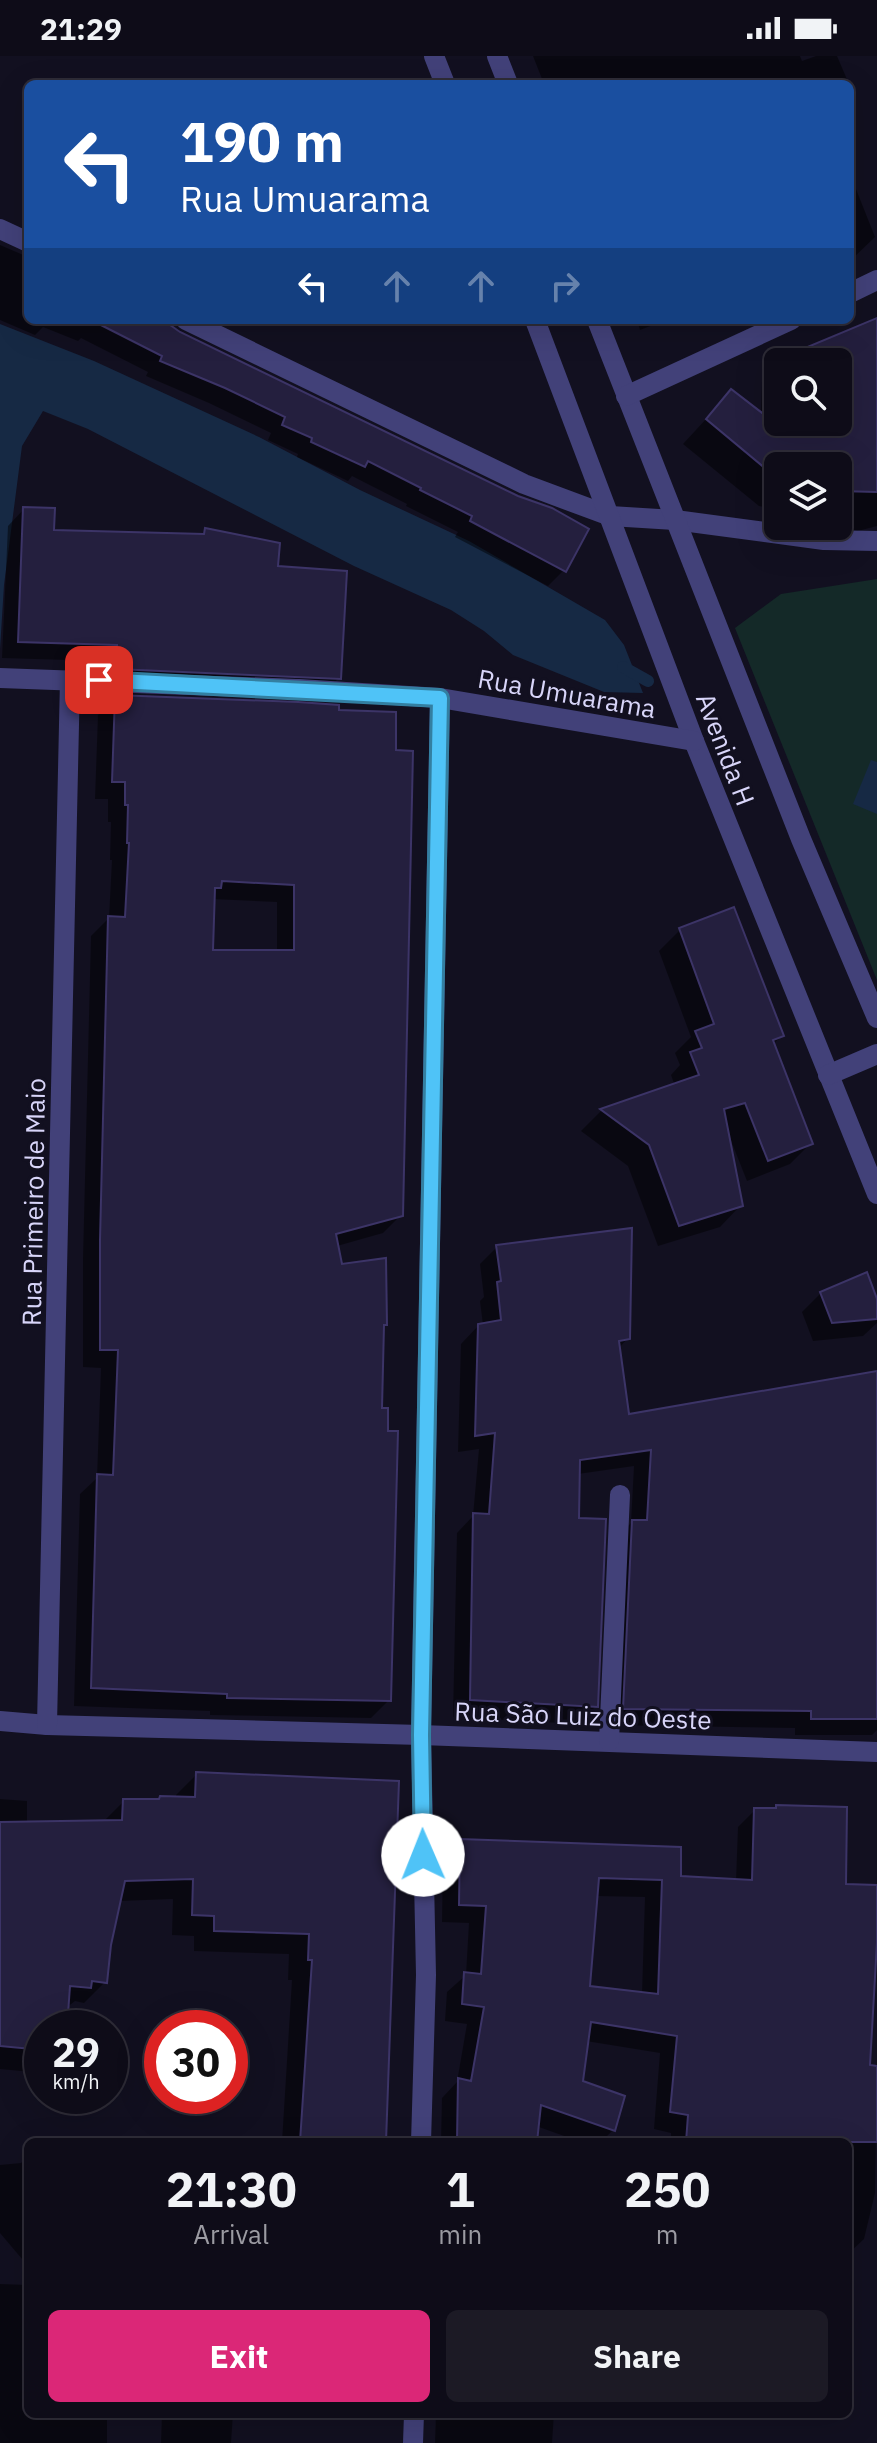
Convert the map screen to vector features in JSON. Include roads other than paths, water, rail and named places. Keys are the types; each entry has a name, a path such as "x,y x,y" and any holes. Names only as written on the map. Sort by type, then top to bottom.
{"street":[{"path":"434,56 443,80"},
{"path":"497,56 506,80"},
{"path":"0,229 24,240"},
{"path":"854,291 877,280"},
{"path":"194,324 524,484 610,516 675,520 824,540 877,541"},
{"name":"Avenida H","path":"537,324 694,741 877,1194"},
{"name":"Avenida H","path":"599,324 801,839 877,1018"},
{"path":"626,396 782,324"},
{"name":"Rua Umuarama","path":"0,678 440,698 694,741"},
{"name":"Rua Primeiro de Maio","path":"47,1725 70,679"},
{"path":"421,2138 426,1975 421,1735 440,698"},
{"path":"828,1075 877,1054"},
{"path":"609,1741 620,1495"},
{"name":"Rua São Luiz do Oeste","path":"0,1721 877,1752"},
{"path":"413,2443 414,2418"}],"water":[{"path":"0,324 94,361 259,437 360,490 469,541 605,620 624,645 643,693 604,692 513,655 451,610 354,566 88,429 43,411 22,446 4,585 0,649"},
{"path":"871,760 877,762 877,814 853,804"}],"waterway":[{"path":"623,667 648,681"}]}
